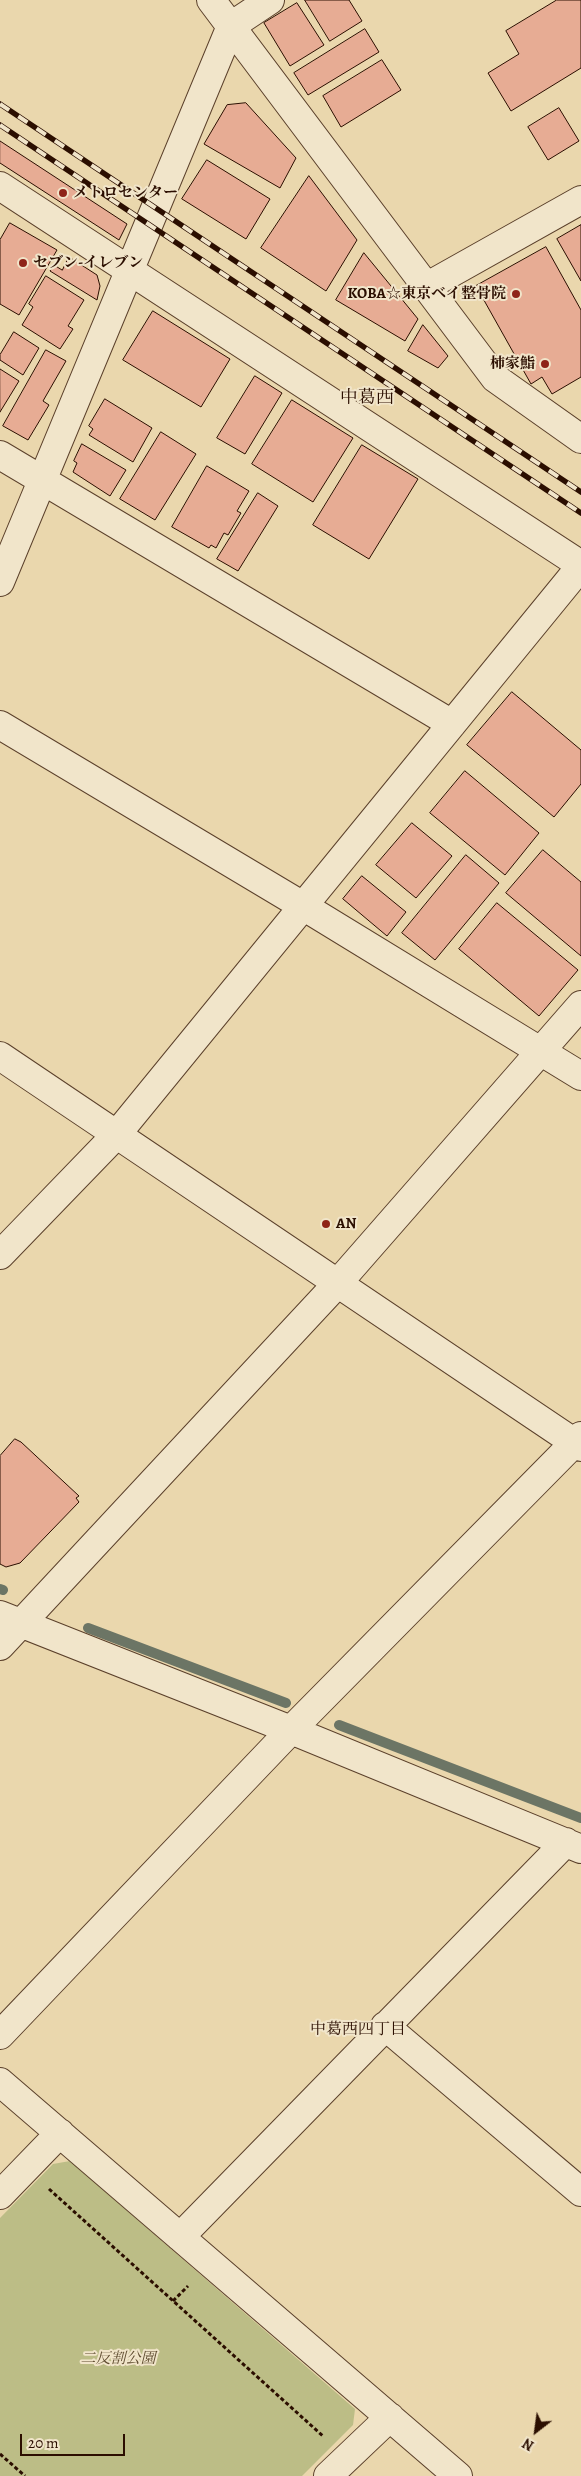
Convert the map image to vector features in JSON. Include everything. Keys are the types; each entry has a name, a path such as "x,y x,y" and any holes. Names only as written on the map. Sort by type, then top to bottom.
{"street":[{"path":"211,0 495,378 581,439"},
{"path":"0,582 231,26 270,0"},
{"path":"0,186 581,566 117,1134 0,1255"},
{"path":"426,287 581,200"},
{"path":"0,455 452,724"},
{"path":"0,725 304,906 581,1076"},
{"path":"0,1646 11,1619 337,1284 581,1006"},
{"path":"0,1056 337,1284 579,1442 292,1730 0,2035"},
{"path":"11,1619 292,1730 574,1845 385,2026 180,2237"},
{"path":"385,2026 581,2192"},
{"path":"0,2082 458,2476"},
{"path":"0,2194 60,2133"},
{"path":"328,2476 390,2418"}],"path":[{"path":"26,2168 347,2458"},
{"path":"0,2454 25,2476"}],"green space":[{"name":"二反割公園","path":"70,2161 355,2409 353,2425 302,2476 0,2476 0,2218 53,2164"}],"building":[{"path":"305,0 349,0 362,21 330,41"},
{"path":"557,0 581,0 581,68 511,111 488,73 519,54 506,31"},
{"path":"297,3 324,45 290,66 264,23"},
{"path":"365,29 379,52 308,95 294,73"},
{"path":"382,60 401,90 341,127 323,96"},
{"path":"246,103 296,158 280,188 204,144 227,105"},
{"path":"559,108 579,141 548,160 528,127"},
{"name":"メトロセンター","path":"0,141 127,224 119,240 0,163"},
{"path":"207,160 270,199 246,239 182,199"},
{"path":"309,176 357,240 326,291 261,248"},
{"path":"10,223 57,250 19,315 0,304 0,240"},
{"path":"581,225 581,281 557,239"},
{"path":"546,247 581,310 581,377 552,394 542,377 531,384 476,286"},
{"path":"364,253 418,319 405,341 336,300"},
{"path":"69,257 97,275 100,286 97,300 50,271 54,265 62,270"},
{"path":"46,276 84,300 68,326 73,329 60,349 22,325 33,307 29,304"},
{"path":"153,311 230,359 201,407 123,360"},
{"path":"423,325 448,356 438,368 408,351"},
{"path":"14,332 39,348 23,375 0,360 0,355"},
{"path":"46,350 66,361 43,401 49,405 28,440 3,426"},
{"path":"0,369 19,381 0,412"},
{"path":"255,376 282,393 245,454 217,438"},
{"path":"105,399 152,428 133,462 89,435 93,429 89,426"},
{"path":"292,400 353,438 313,502 252,464"},
{"path":"161,432 196,454 155,520 120,499"},
{"path":"82,444 126,470 110,496 73,472 77,463 74,461"},
{"path":"362,445 418,479 369,559 313,525"},
{"path":"207,466 249,491 237,511 241,513 228,535 224,533 216,548 211,545 209,548 172,527"},
{"path":"258,493 278,506 238,571 217,559"},
{"path":"512,692 581,750 581,784 554,817 467,745"},
{"path":"465,771 539,833 505,875 430,813"},
{"path":"412,823 452,856 416,898 376,865"},
{"path":"543,850 581,882 581,956 506,893"},
{"path":"466,855 499,883 435,960 402,933"},
{"path":"362,876 406,912 387,936 343,899"},
{"path":"497,903 578,970 539,1016 459,949"},
{"path":"15,1439 21,1442 79,1496 76,1498 79,1502 20,1563 6,1567 0,1564 0,1456"}],"waterway":[{"path":"88,1628 286,1703"},
{"path":"339,1725 581,1818"}],"railway":[{"path":"0,104 581,492"},
{"path":"0,125 581,513"}],"place":[{"name":"メトロセンター","path":"63,193"},
{"name":"セブン-イレブン","path":"23,263"},
{"name":"KOBA☆東京ベイ整骨院","path":"516,294"},
{"name":"柿家鮨","path":"545,364"},
{"name":"AN","path":"326,1224"}],"district":[{"name":"中葛西","path":"367,399"},
{"name":"中葛西四丁目","path":"358,2030"}]}
